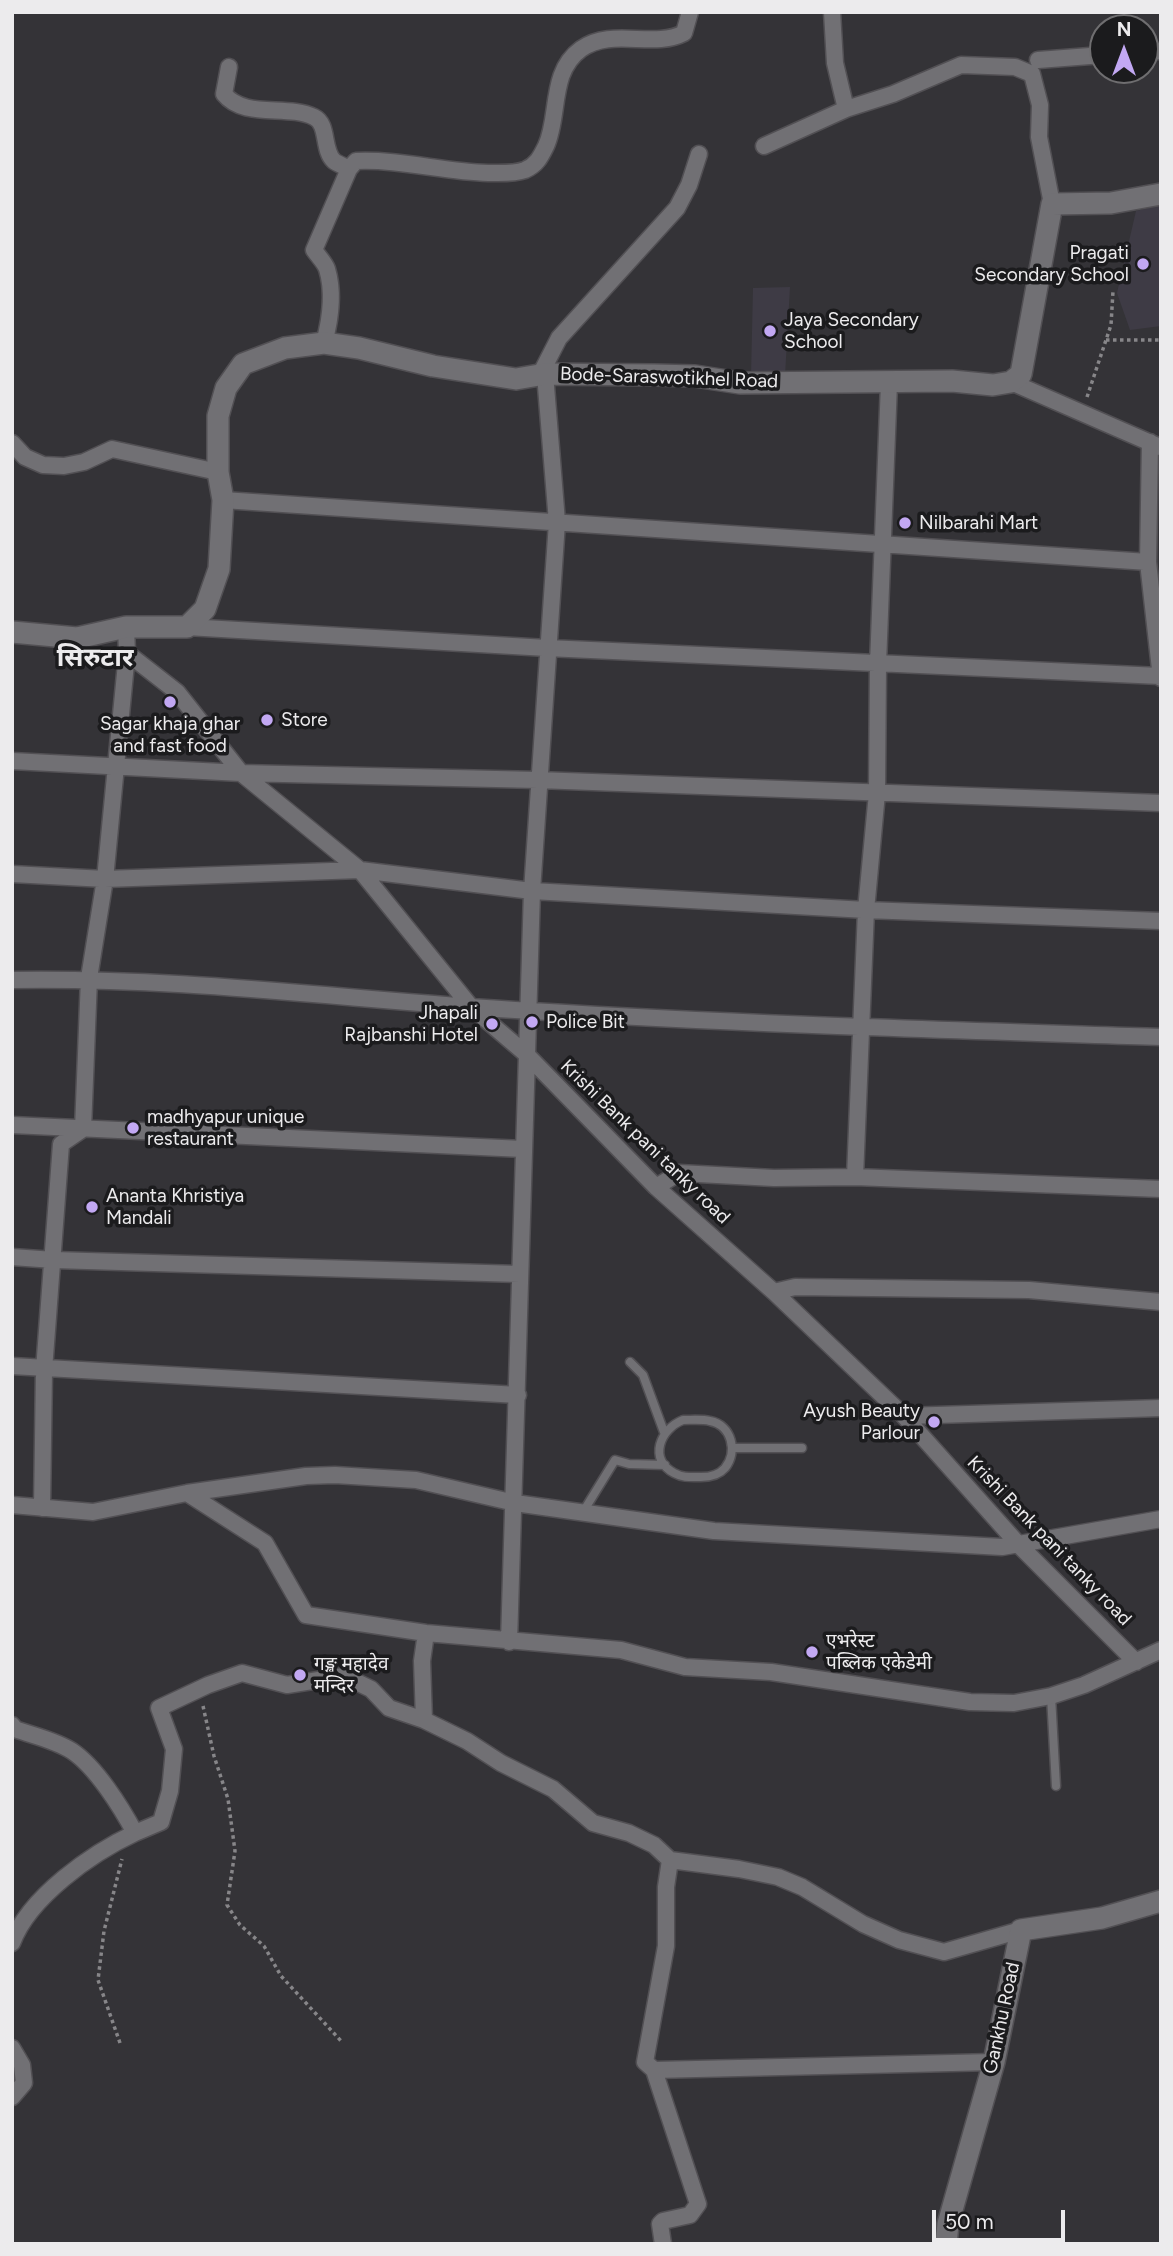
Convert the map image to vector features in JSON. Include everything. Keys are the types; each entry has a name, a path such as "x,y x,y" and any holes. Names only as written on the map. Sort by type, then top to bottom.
{"street":[{"path":"324,343 329,325 327,268 314,250 349,169 356,161 374,160 466,172 506,173 526,169 539,160 550,138 554,104 562,76 578,51 590,43 605,39 673,38 684,33 690,12"},
{"path":"832,12 835,63 846,109"},
{"path":"1038,60 1089,56"},
{"path":"12,632 78,638 125,627 187,627 547,649 1160,677 1148,562 1156,445 1011,382 1021,374 1052,204 1039,137 1040,105 1032,74 1015,67 961,65 893,94 846,109 764,146"},
{"path":"229,67 224,94 229,100 246,106 317,118 322,124 326,146 333,160 349,169"},
{"path":"509,1642 532,891 557,522 542,375 559,338 677,208 699,154"},
{"path":"1052,204 1111,203 1161,194"},
{"name":"Bode-Saraswotikhel Road","path":"187,627 205,609 219,569 223,500 218,472 219,416 226,388 243,364 285,348 324,343 359,348 433,366 516,379 542,375 695,376 740,383 952,381 993,385 1011,382"},
{"path":"855,1177 866,909 877,793 878,664 889,383"},
{"path":"12,443 25,457 43,465 84,463 111,449 218,472"},
{"path":"223,500 1148,562"},
{"path":"83,1129 89,978 105,879 127,653 125,627"},
{"name":"Krishi Bank pani tanky road","path":"127,653 177,692 241,773 360,870 471,1007 526,1054 656,1186 774,1292 904,1416 1019,1545 1136,1662"},
{"path":"12,761 241,773 538,780 1161,803"},
{"path":"12,874 105,879 360,870 532,891 1161,921"},
{"path":"12,980 89,978 530,1011 863,1027 1161,1037"},
{"path":"12,1125 523,1149"},
{"path":"42,1508 44,1370 61,1144 83,1129"},
{"path":"656,1186 679,1173 1161,1189"},
{"path":"12,1257 519,1274"},
{"path":"774,1292 795,1287 1015,1290 1161,1302"},
{"path":"12,1366 44,1370 518,1395"},
{"path":"904,1416 1161,1408"},
{"path":"12,1505 93,1512 187,1493 306,1476 335,1475 416,1480 515,1503 714,1531 1002,1547 1161,1519"},
{"path":"187,1493 265,1543 306,1615 426,1633 621,1650 685,1667 771,1672 970,1702 1014,1703 1051,1696 1084,1685 1161,1650"},
{"path":"424,1720 422,1661 426,1633"},
{"path":"12,1943 40,1901 87,1860 131,1835 162,1822 170,1791 174,1749 159,1707 242,1673 287,1685 344,1676 371,1689 389,1707 467,1741 500,1763 553,1789 593,1823 629,1833 654,1845 670,1860 778,1877 802,1887 863,1924 899,1940 944,1952 1021,1930 1102,1918 1161,1901"},
{"path":"12,1725 15,1730 56,1743 74,1752 113,1795 131,1835"},
{"path":"663,2244 660,2224 690,2215 698,2204 654,2070 645,2062 666,1946 666,1887 670,1860"},
{"name":"Gankhu Road","path":"946,2244 948,2224 994,2062 1021,1930"},
{"path":"12,2048 22,2065 24,2083 12,2097"},
{"path":"654,2070 994,2062"}],"lane":[{"path":"630,1362 643,1375 664,1432"},
{"path":"683,1420 711,1421 727,1432 732,1454 727,1465 709,1477 683,1477 665,1465 660,1453 664,1432 672,1424 683,1420"},
{"path":"732,1448 802,1448"},
{"path":"583,1512 615,1460 629,1464 665,1465"},
{"path":"1051,1696 1056,1786"}],"path":[{"path":"1082,413 1111,325 1113,291"},
{"path":"1106,340 1161,340"},
{"path":"200,1689 214,1756 228,1799 235,1851 227,1905 240,1925 264,1946 281,1976 342,2042"},
{"path":"120,2043 98,1980 104,1931 131,1835"}],"shaded area":[{"name":"Pragati Secondary School","path":"1161,205 1161,326 1130,330 1117,293 1136,211"},
{"name":"Jaya Secondary School","path":"790,287 785,376 751,375 753,288"}],"place":[{"name":"Pragati Secondary School","path":"1143,264"},
{"name":"Jaya Secondary School","path":"770,331"},
{"name":"Nilbarahi Mart","path":"905,523"},
{"name":"Sagar khaja ghar and fast food","path":"170,702"},
{"name":"Store","path":"267,720"},
{"name":"Police Bit","path":"532,1022"},
{"name":"Jhapali Rajbanshi Hotel","path":"492,1024"},
{"name":"madhyapur unique restaurant","path":"133,1128"},
{"name":"Ananta Khristiya Mandali","path":"92,1207"},
{"name":"Ayush Beauty Parlour","path":"934,1422"},
{"name":"एभरेस्ट पब्लिक एकेडेमी","path":"812,1652"},
{"name":"गङ्खु महादेव मन्दिर","path":"300,1675"}],"district":[{"name":"सिरुटार","path":"95,658"}]}
